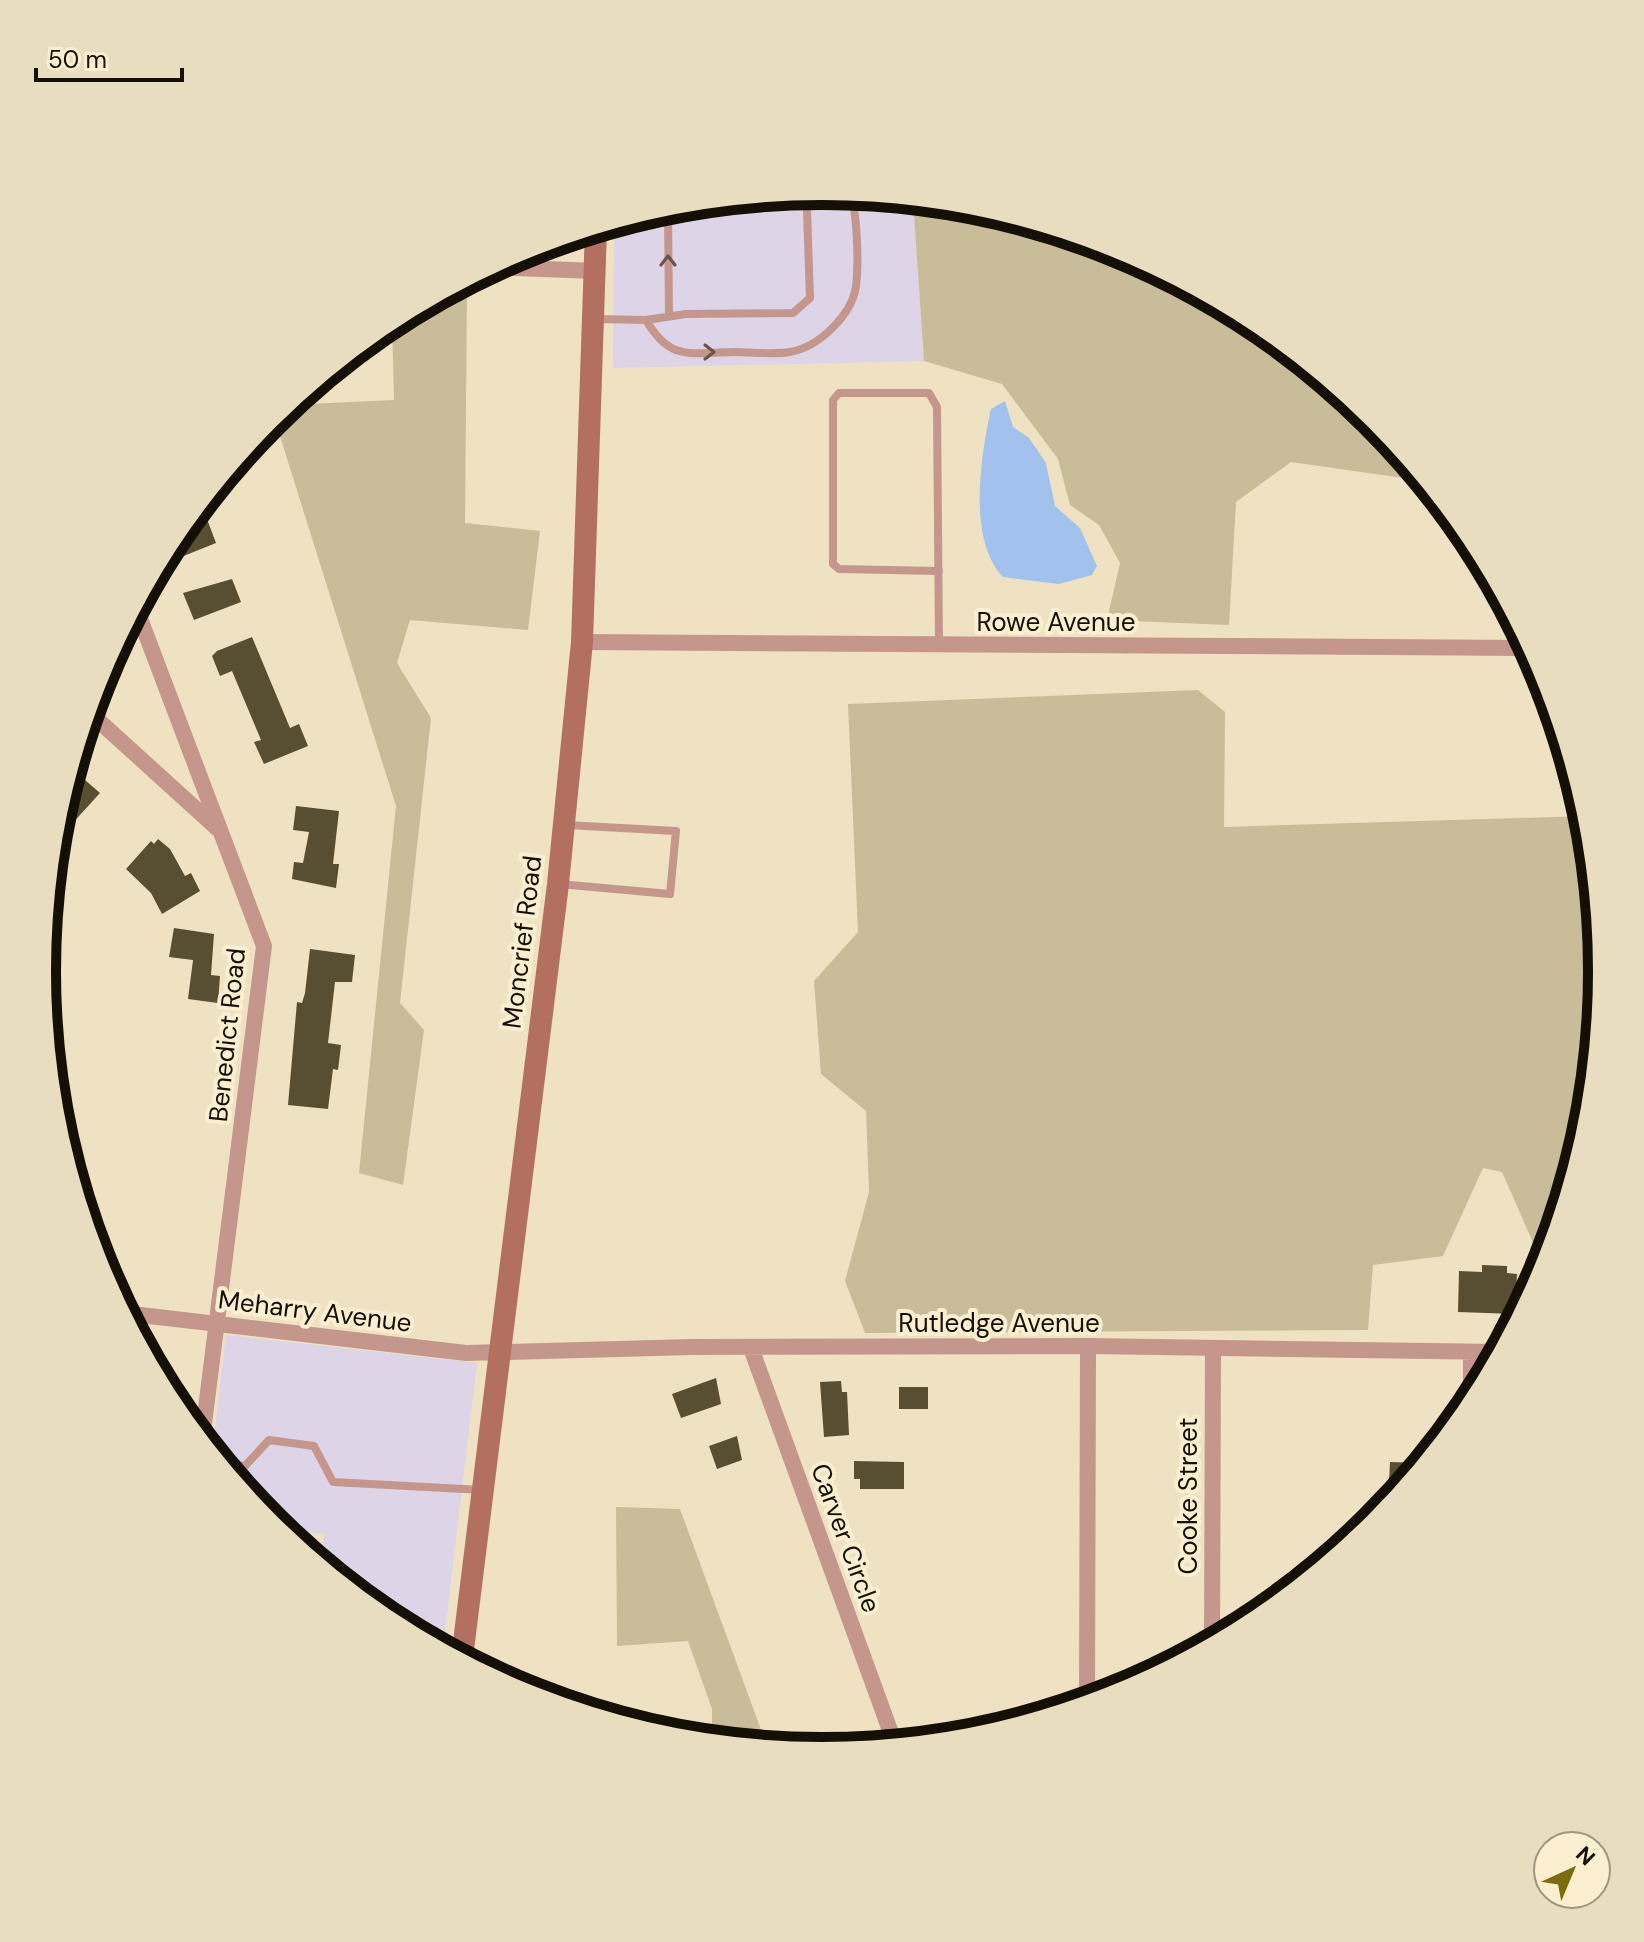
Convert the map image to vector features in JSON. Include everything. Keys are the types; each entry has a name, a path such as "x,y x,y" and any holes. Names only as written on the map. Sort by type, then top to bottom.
{"main road":[{"name":"Moncrief Road","path":"463,1647 558,884 582,642 596,240"}],"street":[{"path":"518,268 595,271"},
{"name":"Benedict Road","path":"141,621 264,946 204,1423"},
{"name":"Rowe Avenue","path":"582,642 1516,648"},
{"path":"99,721 222,833"},
{"name":"Meharry Avenue","path":"137,1314 466,1353 500,1351"},
{"path":"1087,1689 1088,1346"},
{"name":"Rutledge Avenue","path":"500,1351 1088,1346 1486,1352"},
{"name":"Carver Circle","path":"751,1348 891,1733"},
{"name":"Cooke Street","path":"1212,1630 1213,1349"},
{"path":"1471,1352 1471,1377"}],"lane":[{"path":"646,320 659,343 676,352 791,352 811,345 831,329 851,304 856,286 852,206"},
{"path":"594,319 646,320 669,316 793,313 810,298 807,210"},
{"path":"668,221 669,316"},
{"path":"939,571 839,569 833,564 833,400 839,393 929,393 937,407 939,571 939,645"},
{"path":"558,884 670,894 676,831 564,825"},
{"path":"237,1465 245,1466 269,1440 314,1446 333,1482 483,1490"}],"shaded area":[{"path":"822,205 914,211 924,361 613,368 614,234 673,220 772,207"},
{"path":"914,211 1020,231 1115,263 1161,284 1248,334 1288,363 1364,429 1408,479 1291,462 1236,502 1229,625 1107,620 1120,563 1099,525 1070,505 1058,459 1002,384 924,361"},
{"path":"467,293 465,523 540,531 528,630 410,620 397,663 431,718 400,1003 424,1030 403,1185 359,1173 396,806 278,431 307,404 394,400 392,337"},
{"path":"1198,690 1225,712 1224,827 1572,816 1586,921 1586,1021 1573,1120 1562,1169 1536,1248 1502,1172 1483,1168 1443,1256 1373,1265 1368,1330 865,1333 845,1281 869,1192 866,1111 821,1074 814,981 858,932 848,704"},
{"path":"226,1335 477,1363 444,1637 396,1608 322,1551 324,1534 300,1531 246,1476 214,1437"},
{"path":"616,1507 680,1509 763,1734 712,1728 712,1709 688,1641 617,1646"}],"water":[{"path":"1005,401 1013,427 1029,438 1046,463 1055,506 1080,528 1097,566 1092,575 1059,584 1003,577 992,561 981,519 981,472 991,409"}],"building":[{"path":"207,519 216,543 177,559 185,545"},
{"path":"232,579 241,602 194,620 183,593"},
{"path":"252,637 290,728 299,724 308,746 264,764 254,742 261,740 232,671 220,676 212,656"},
{"path":"85,780 100,793 70,825 71,822 79,787"},
{"path":"296,806 339,811 333,864 339,864 336,888 292,879 294,862 303,863 309,832 293,830"},
{"path":"158,839 170,849 185,876 191,873 200,891 162,914 151,893 126,869 151,841 154,844"},
{"path":"174,928 214,934 211,975 220,976 218,1003 188,999 193,960 169,957"},
{"path":"310,949 355,955 352,982 335,982 328,1043 341,1045 338,1070 333,1069 328,1109 288,1105 297,1002 302,1003 305,993"},
{"path":"1482,1265 1507,1266 1507,1273 1517,1274 1516,1295 1507,1314 1458,1312 1459,1271 1482,1272"},
{"path":"716,1378 721,1404 681,1418 672,1394"},
{"path":"841,1381 842,1392 847,1392 849,1435 824,1437 820,1382"},
{"path":"899,1387 928,1387 928,1409 899,1409"},
{"path":"737,1436 742,1460 717,1469 709,1446"},
{"path":"854,1461 904,1462 904,1489 860,1489 860,1479 854,1479"},
{"path":"1390,1462 1409,1463 1398,1476 1389,1486"}]}
